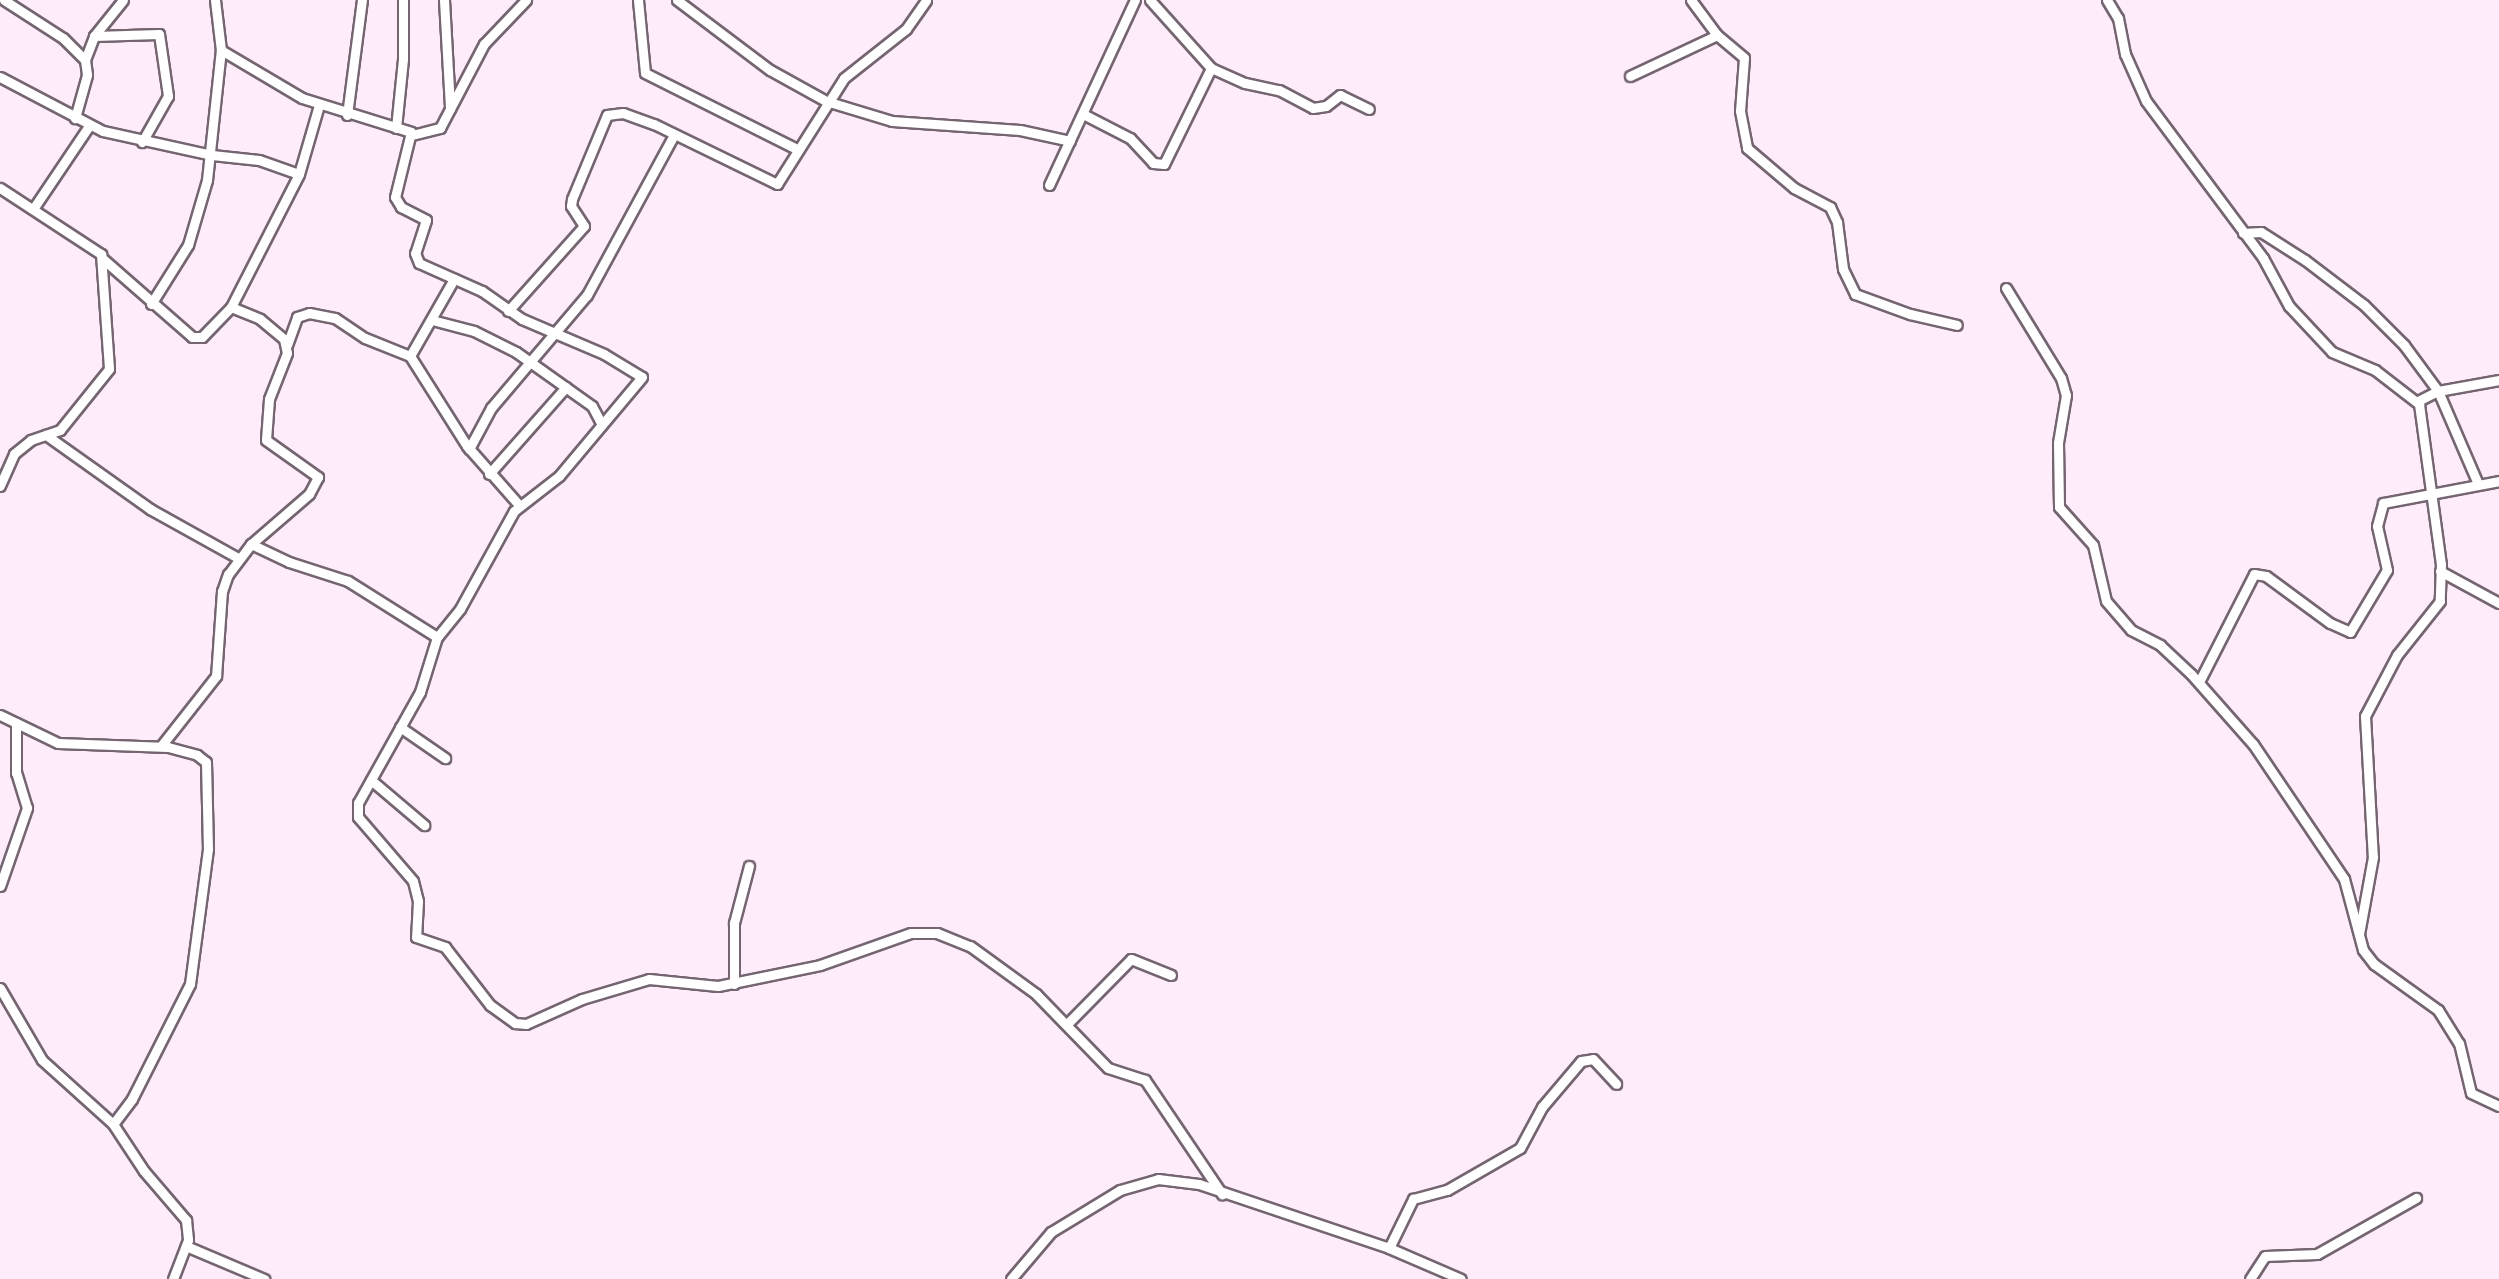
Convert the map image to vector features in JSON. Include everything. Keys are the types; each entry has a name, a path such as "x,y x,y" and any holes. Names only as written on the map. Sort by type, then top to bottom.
{"street":[{"path":"4,0 63,38 85,60"},
{"path":"75,118 87,75 85,60 94,36 123,0"},
{"path":"151,304 188,245 212,156 222,50 215,0"},
{"path":"347,115 362,0"},
{"path":"396,128 404,59 403,0"},
{"path":"444,0 450,112"},
{"path":"412,136 432,133 450,112 484,44 526,0"},
{"path":"638,0 646,73 797,150"},
{"path":"677,0 770,70 826,101 892,121 1020,130 1070,141"},
{"path":"508,311 584,226 571,206 572,199 607,115 623,113 774,184 783,178 826,101 855,68 906,29 926,0"},
{"path":"1049,184 1135,0"},
{"path":"1150,0 1210,68 1245,83 1279,90 1313,108 1326,106 1340,95 1369,109"},
{"path":"1691,0 1717,35 1744,58 1740,112 1748,148 1794,188 1830,207 1837,222 1843,269 1855,294 1910,314 1957,325"},
{"path":"2107,0 2118,18 2126,54 2148,105 2263,258 2282,297 2330,350 2374,370 2418,401 2433,494 2440,571 2438,607 2398,655 2364,716 2373,857 2360,934"},
{"path":"94,36 149,31 159,34 168,96 142,142"},
{"path":"1630,76 1717,35"},
{"path":"222,50 318,105 408,130 412,136 395,197 401,207 426,220 415,254 419,263 482,290 508,311 604,354 642,377 548,487 519,506 460,609 437,637 424,681 358,803 358,816 413,881 418,901 416,937 445,947 478,992 515,1023 536,1022 582,999 649,979 706,986 734,984 820,965 924,932 954,939 986,956 1066,1024 1108,1068 1145,1080 1222,1194"},
{"path":"1083,114 1130,138 1153,163 1165,164 1210,68"},
{"path":"0,77 89,126 212,156 259,160 299,174"},
{"path":"0,188 90,244 151,304 197,339 231,307 299,174 318,105"},
{"path":"33,209 89,126"},
{"path":"470,449 491,408 556,334 598,277 674,135"},
{"path":"2243,233 2256,231 2275,240 2364,305 2404,345 2438,391 2478,484"},
{"path":"0,486 14,454 24,444 60,430 108,374 103,259"},
{"path":"410,356 454,279"},
{"path":"2006,288 2040,336 2064,389 2056,470 2060,508 2092,545 2103,595 2136,634 2160,645 2199,682 2254,744 2334,861 2344,880 2363,950 2374,964 2438,1010 2460,1042 2471,1093 2499,1106"},
{"path":"231,307 260,320 287,345"},
{"path":"161,746 216,676 222,590 238,558 318,482 312,471 274,450 266,440 269,398 297,316 304,313 335,318 364,338 410,356 470,449 519,506"},
{"path":"432,320 474,330 530,362 592,406 602,425"},
{"path":"2418,401 2438,391 2499,380"},
{"path":"490,474 566,386"},
{"path":"46,435 150,509 238,558"},
{"path":"2199,682 2254,574 2274,582 2330,623 2350,632 2387,568 2378,526 2381,506 2390,498 2499,481"},
{"path":"252,544 321,574 348,581 437,637"},
{"path":"2440,571 2499,604"},
{"path":"0,715 58,743 161,746 197,755 206,762 209,789 205,886 193,968 182,1007 132,1099 112,1124"},
{"path":"0,886 27,808 16,773 16,722"},
{"path":"400,727 445,758"},
{"path":"371,780 424,826"},
{"path":"734,984 734,923 749,866"},
{"path":"1066,1024 1130,960 1146,962 1171,975"},
{"path":"0,988 42,1060 112,1124 144,1172 186,1220 186,1246 173,1279"},
{"path":"1388,1248 1413,1199 1447,1190 1520,1148 1542,1107 1581,1062 1593,1059 1616,1084"},
{"path":"1010,1279 1051,1232 1120,1190 1158,1178 1178,1179 1388,1248 1461,1279"},
{"path":"2250,1279 2266,1256 2316,1254 2416,1198"},
{"path":"186,1246 264,1279"}]}
